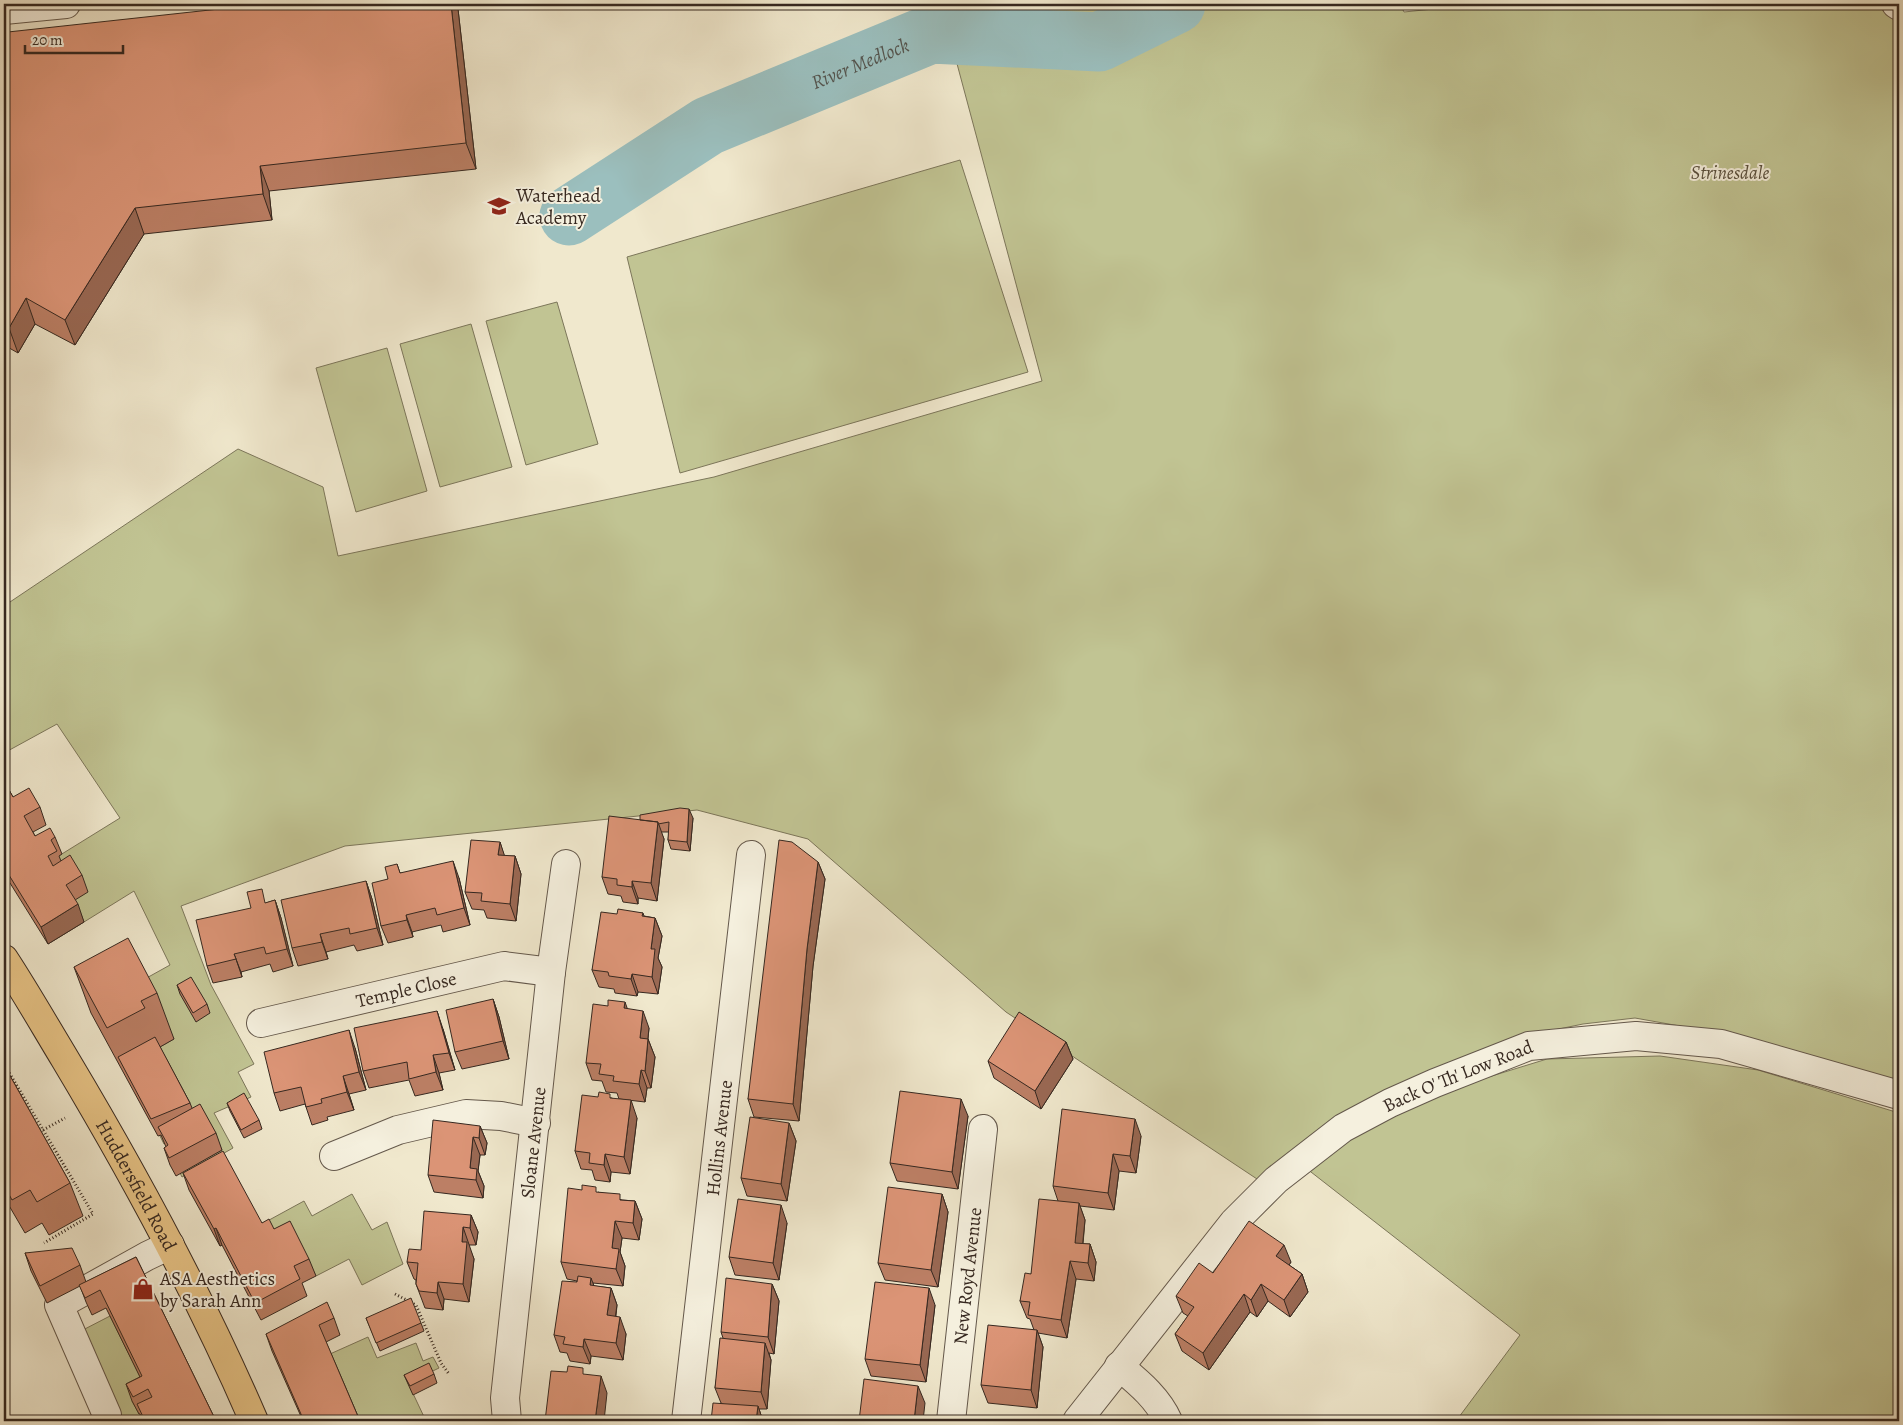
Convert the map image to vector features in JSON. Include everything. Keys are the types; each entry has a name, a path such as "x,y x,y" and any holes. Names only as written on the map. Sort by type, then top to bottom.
{"main road":[{"name":"Huddersfield Road","path":"4,959 110,1134 170,1245 223,1350 254,1421"}],"street":[{"path":"4,10 66,4"},
{"name":"Hollins Avenue","path":"686,1421 751,855"},
{"name":"Sloane Avenue","path":"507,1421 505,1398 551,972 566,864"},
{"name":"Temple Close","path":"261,1023 504,966 551,972"},
{"name":"Back O' Th' Low Road","path":"1077,1421 1234,1222 1276,1180 1343,1128 1390,1103 1529,1046 1636,1036 1721,1044 1899,1095"},
{"path":"334,1156 398,1130 466,1114 501,1116 536,1123"},
{"name":"New Royd Avenue","path":"951,1421 983,1129"},
{"path":"108,1415 59,1305 170,1245"},
{"path":"1119,1366 1145,1388 1165,1413 1168,1421"}],"path":[{"path":"4,1064 93,1214 44,1242"},
{"path":"43,1130 70,1115"},
{"path":"396,1294 416,1305 441,1363 449,1374"}],"green space":[{"name":"Strinesdale","path":"941,4 1400,4 1404,12 1482,4 1899,4 1899,1081 1747,1038 1635,1018 1583,1024 1520,1037 1313,1138 1257,1179 1006,1012 808,839 697,810 345,846 181,906 211,985 254,1064 238,1072 251,1097 214,1113 233,1148 182,1177 180,1173 222,1150 206,1121 164,1144 160,1136 196,1120 158,1048 174,1039 134,985 170,965 134,891 84,922 60,883 57,857 120,818 57,724 4,753 4,606 238,449 323,487 338,556 714,477 1042,381"},
{"path":"960,160 1028,372 680,473 627,257"},
{"path":"557,302 598,444 526,465 486,321"},
{"path":"471,324 512,467 440,487 400,344"},
{"path":"387,348 427,491 356,512 316,368"},
{"path":"1660,1056 1758,1070 1899,1113 1899,1421 1456,1421 1520,1335 1302,1165 1430,1095 1547,1059"},
{"path":"352,1194 372,1230 387,1222 403,1264 362,1285 349,1259 316,1276 296,1238 260,1225 304,1201 312,1216"},
{"path":"110,1316 148,1393 132,1401 139,1414 154,1407 143,1421 106,1421 79,1332"},
{"path":"368,1337 377,1358 416,1343 423,1361 433,1357 439,1368 408,1383 426,1421 359,1421 330,1354"}],"building":[{"path":"265,4 451,4 466,143 260,166 263,194 135,208 65,320 26,298 9,328 4,324 4,39 8,32"},
{"path":"4,781 13,797 29,788 40,807 24,816 35,836 50,828 55,837 51,840 57,851 48,856 53,866 70,855 82,875 66,885 78,904 41,927 4,867"},
{"path":"680,808 689,809 687,842 668,840 669,822 658,824 658,822 640,820 640,815"},
{"path":"609,816 658,822 651,883 632,881 632,887 617,885 617,879 602,877"},
{"path":"471,840 500,842 498,855 515,856 510,904 481,901 482,893 465,892"},
{"path":"779,840 792,842 818,862 807,949 793,1104 748,1099"},
{"path":"453,861 464,908 437,915 435,908 406,915 407,920 381,926 372,883 388,879 385,867 397,864 400,873"},
{"path":"366,881 377,928 350,934 349,928 320,934 322,942 292,948 281,900"},
{"path":"262,889 265,903 275,900 287,949 266,954 264,947 234,954 236,959 207,966 196,920 251,908 247,892"},
{"path":"618,909 643,913 642,916 655,918 651,949 655,949 652,977 632,974 631,979 609,976 608,972 592,970 601,912 617,914"},
{"path":"128,938 157,993 141,1001 145,1008 107,1028 74,967"},
{"path":"191,977 207,1004 193,1013 177,985"},
{"path":"493,999 503,1041 455,1052 446,1010"},
{"path":"608,1000 625,1002 624,1008 643,1011 640,1038 648,1039 645,1071 641,1070 639,1084 613,1081 614,1076 599,1074 601,1064 586,1063 593,1004 608,1006"},
{"path":"437,1011 449,1053 433,1055 436,1072 409,1079 407,1062 363,1071 354,1028"},
{"path":"1019,1012 1066,1042 1035,1091 988,1061"},
{"path":"349,1030 359,1072 343,1076 347,1092 321,1099 322,1103 306,1107 301,1087 274,1093 264,1052"},
{"path":"155,1037 190,1103 151,1119 118,1057"},
{"path":"4,1065 70,1183 37,1202 30,1190 12,1200 4,1185"},
{"path":"900,1091 961,1099 952,1172 890,1163"},
{"path":"599,1092 610,1094 610,1098 631,1100 624,1157 605,1154 604,1165 589,1163 590,1153 575,1151 582,1095 598,1097"},
{"path":"244,1093 259,1120 241,1130 227,1103"},
{"path":"200,1104 216,1133 169,1158 164,1148 168,1145 158,1127"},
{"path":"1062,1109 1135,1119 1130,1156 1113,1154 1108,1193 1053,1186"},
{"path":"750,1117 789,1123 781,1184 741,1178"},
{"path":"433,1120 480,1126 479,1138 473,1137 470,1168 477,1169 476,1180 428,1175"},
{"path":"223,1151 262,1223 269,1219 274,1229 290,1221 309,1259 294,1266 300,1279 255,1303 216,1228 214,1229 183,1173"},
{"path":"582,1185 596,1187 596,1192 620,1194 620,1200 635,1201 633,1223 615,1221 612,1248 619,1249 616,1269 561,1262 568,1188 582,1190"},
{"path":"888,1187 942,1194 931,1270 878,1263"},
{"path":"738,1199 781,1205 773,1263 729,1257"},
{"path":"1039,1199 1079,1203 1075,1243 1090,1244 1088,1263 1070,1261 1061,1320 1028,1315 1030,1302 1020,1301 1025,1273 1031,1274"},
{"path":"424,1211 471,1215 470,1228 463,1227 462,1242 467,1242 463,1284 438,1282 437,1293 419,1291 416,1284 418,1263 407,1262 409,1249 421,1250"},
{"path":"1249,1221 1284,1245 1276,1256 1302,1274 1284,1300 1261,1284 1251,1300 1244,1294 1203,1353 1175,1334 1194,1307 1176,1296 1199,1263 1213,1273"},
{"path":"72,1248 80,1265 40,1286 25,1253"},
{"path":"136,1257 216,1421 145,1421 137,1404 152,1397 148,1389 133,1397 126,1384 142,1376 100,1290 85,1298 79,1285"},
{"path":"578,1276 591,1278 590,1285 611,1288 607,1315 620,1317 616,1343 584,1339 583,1347 563,1344 565,1337 554,1335 562,1281 577,1282"},
{"path":"726,1278 772,1284 768,1337 721,1332"},
{"path":"875,1282 929,1288 920,1365 865,1359"},
{"path":"411,1298 421,1323 376,1343 366,1318"},
{"path":"327,1302 334,1318 319,1325 360,1421 304,1421 266,1334"},
{"path":"988,1325 1037,1330 1031,1390 981,1385"},
{"path":"720,1338 765,1343 761,1392 715,1388"},
{"path":"429,1363 434,1374 410,1386 404,1375"},
{"path":"568,1366 583,1368 583,1374 601,1376 595,1421 545,1421 551,1371 567,1372"},
{"path":"864,1379 918,1386 914,1421 859,1421"},
{"path":"713,1403 758,1406 756,1421 711,1421"}],"waterway":[{"name":"River Medlock","path":"569,216 708,126 931,34 1099,42 1176,4"}],"place":[{"name":"Waterhead Academy","path":"499,206"},
{"name":"ASA Aesthetics by Sarah Ann","path":"143,1289"}]}
